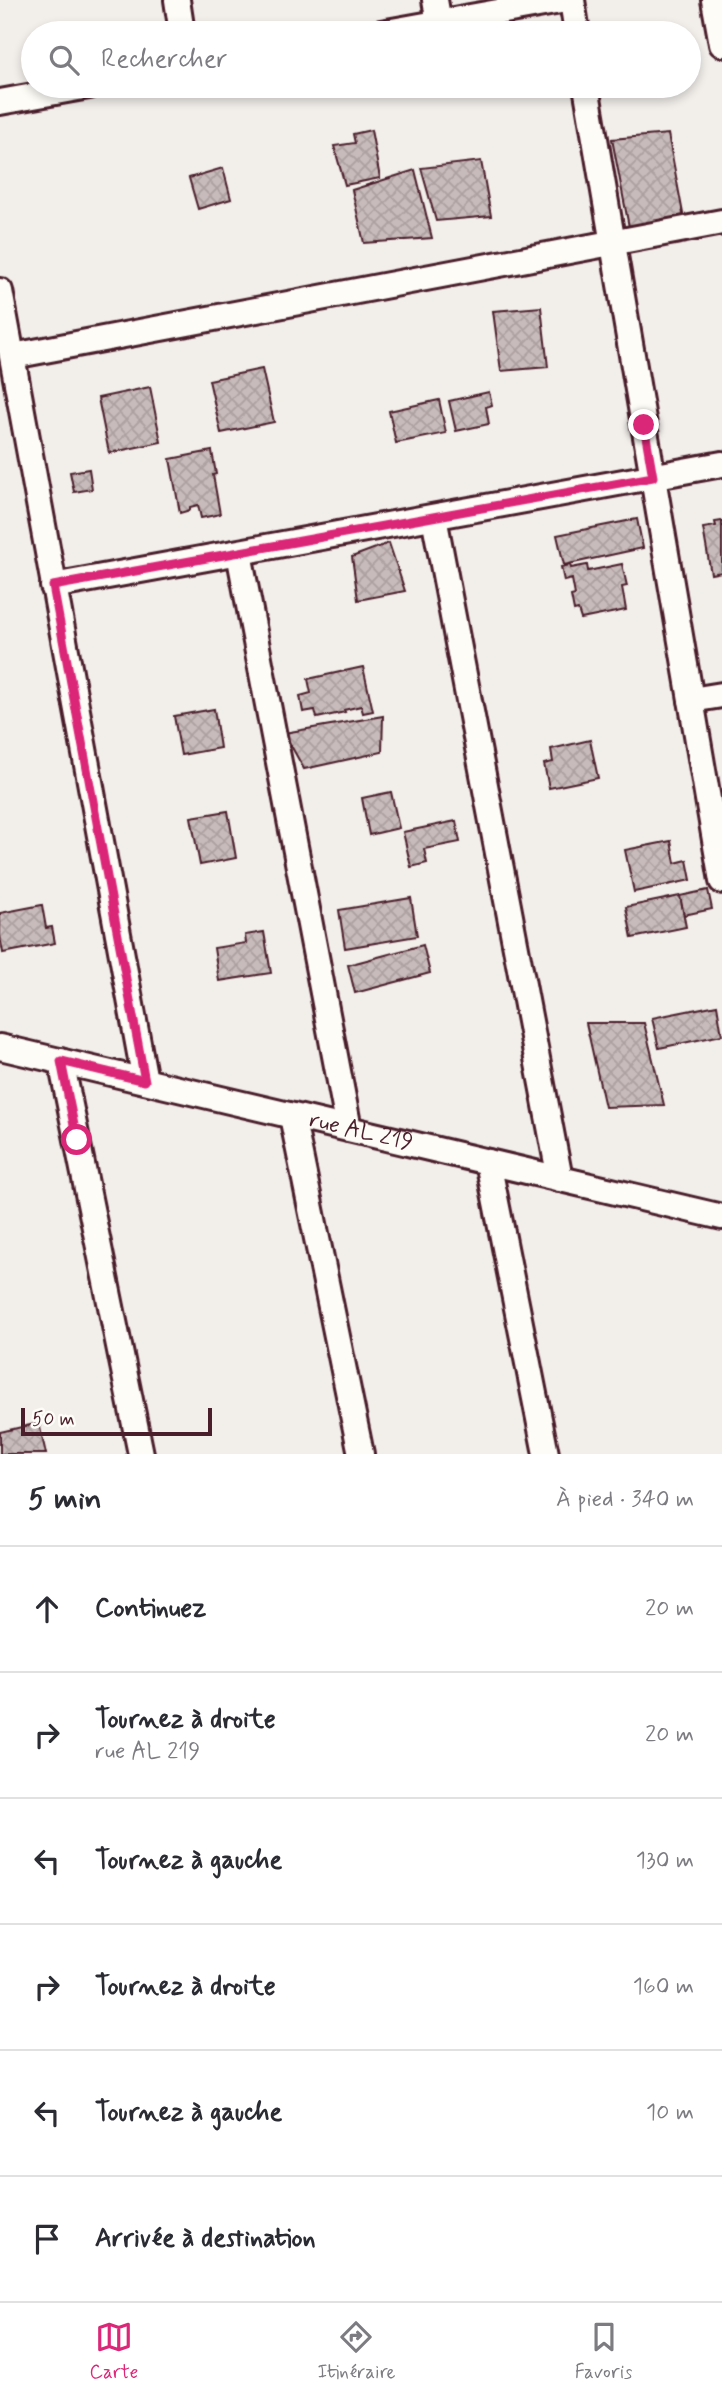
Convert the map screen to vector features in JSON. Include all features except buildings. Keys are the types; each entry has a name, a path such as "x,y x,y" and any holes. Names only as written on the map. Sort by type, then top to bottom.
{"street":[{"path":"177,0 180,21"},
{"path":"412,21 437,11 566,0"},
{"path":"572,0 576,21"},
{"path":"714,0 722,44"},
{"path":"0,102 22,98"},
{"path":"588,98 722,881"},
{"path":"13,356 722,222"},
{"path":"0,291 145,1081"},
{"path":"53,586 722,464"},
{"path":"434,517 560,1179"},
{"path":"239,553 349,1129"},
{"path":"691,701 722,695"},
{"name":"rue AL 219","path":"0,1047 722,1217"},
{"path":"61,1061 141,1454"},
{"path":"292,1116 361,1454"},
{"path":"488,1162 546,1454"}],"route":[{"path":"77,1140 61,1061 145,1081 53,586 653,477 644,425"}]}
